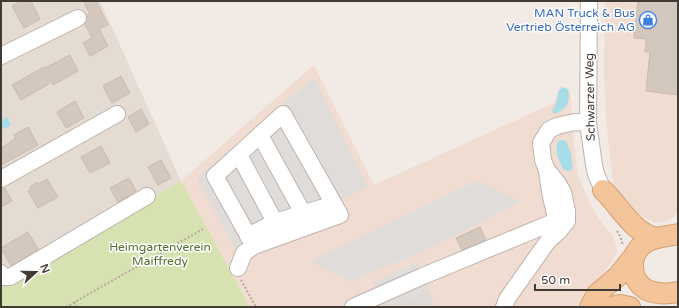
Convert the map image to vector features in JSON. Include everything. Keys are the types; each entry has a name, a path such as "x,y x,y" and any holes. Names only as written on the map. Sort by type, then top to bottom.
{"main road":[{"path":"603,190 631,222 644,233 671,234"},
{"path":"603,190 610,208 630,236 633,270 635,276 648,294"},
{"path":"590,307 597,294 618,276 631,252 646,242 671,234"},
{"path":"595,307 611,293 633,284 648,294 676,293"},
{"path":"611,307 620,305 630,307"}],"street":[{"name":"Schwarzer Weg","path":"589,1 588,123 594,166 603,190"},
{"path":"1,56 78,18"},
{"path":"1,179 117,114"},
{"path":"284,114 340,215 251,241 215,176 284,114"},
{"path":"353,307 423,276 558,226 567,221 567,211 563,192 547,170 543,160 541,143 549,130 557,126 575,122 588,123"},
{"path":"260,135 303,213"},
{"path":"239,155 275,222"},
{"path":"1,273 3,277 10,277 147,196"},
{"path":"238,268 251,241 275,222 334,204"},
{"path":"504,307 507,299 558,226"}],"path":[{"path":"66,307 203,229"},
{"path":"616,231 631,252"},
{"path":"238,268 236,272 256,307"},
{"path":"74,302 77,307"}],"shaded area":[{"path":"1,1 100,1 181,181 1,284"},
{"path":"605,1 678,1 678,210 675,216 668,221 656,223 635,213 613,183 606,119 604,71"},
{"path":"314,65 374,185 554,103 559,90 562,87 570,90 578,176 592,208 605,227 613,235 617,253 601,276 585,292 577,307 250,307 181,181"},
{"path":"314,77 368,187 251,241 236,250 197,179"},
{"path":"477,181 520,201 474,226 410,257 351,281 312,263 319,257"},
{"path":"417,262 429,290 399,307 375,307 377,305 378,296 373,283"},
{"path":"429,290 435,307 399,307"}],"green space":[{"name":"Heimgartenverein Maiffredy","path":"181,181 250,307 1,307 1,284"}],"water":[{"path":"562,87 568,89 568,102 562,110 554,114 552,112 560,88"},
{"path":"7,117 11,125 1,130 1,121"},
{"path":"558,141 566,141 571,153 573,168 570,171 564,170 560,164 558,156"}],"building":[{"path":"21,1 31,1 40,19 24,28 12,6"},
{"path":"84,1 96,1 108,25 99,29 108,46 90,56 83,43 92,38 85,24 87,16 90,15"},
{"path":"638,1 678,1 678,95 646,91 650,52 645,52 646,39 634,38"},
{"path":"70,55 78,71 53,85 52,82 21,100 12,85 44,67 45,68"},
{"path":"121,76 130,93 112,103 103,86"},
{"path":"75,101 84,118 66,128 57,112"},
{"path":"141,109 149,124 136,132 128,117"},
{"path":"28,127 38,145 1,165 1,148 16,138 14,135"},
{"path":"101,146 110,163 90,173 81,157"},
{"path":"161,160 171,178 158,185 148,167"},
{"path":"129,178 136,191 118,202 110,188"},
{"path":"47,179 58,197 38,208 28,191 31,189 30,187 37,182 38,184"},
{"path":"1,188 5,188 12,201 1,207"},
{"path":"480,227 486,240 462,250 456,238"},
{"path":"28,232 38,249 11,266 1,248"}],"place":[{"name":"MAN Truck & Bus Vertrieb Österreich AG","path":"648,20"}]}
